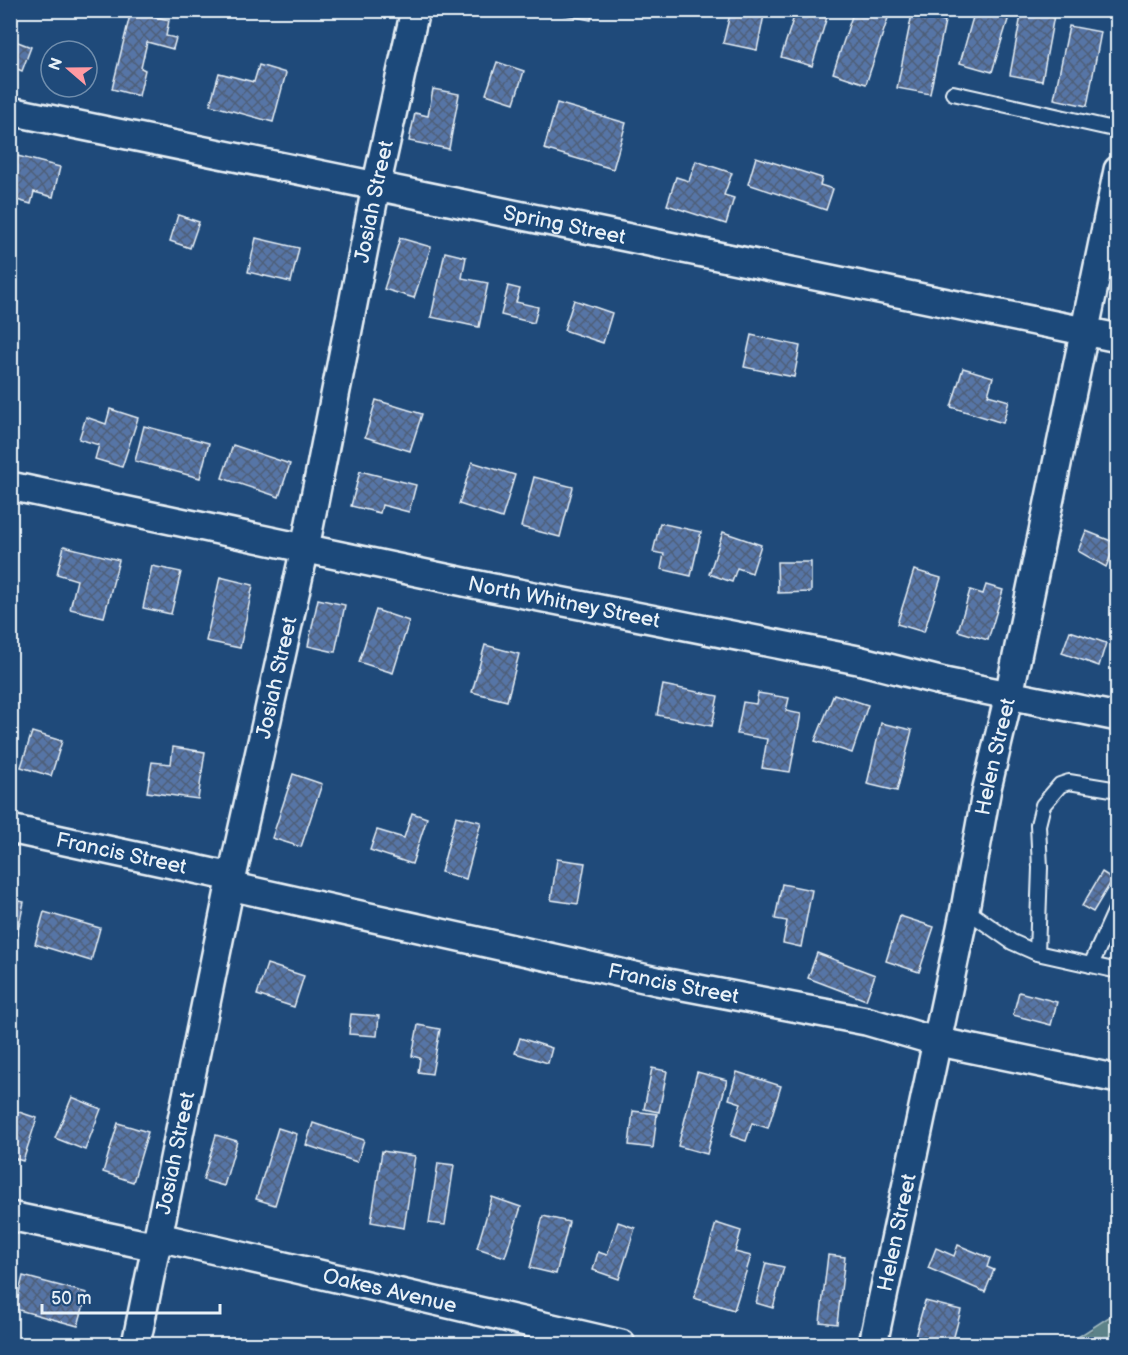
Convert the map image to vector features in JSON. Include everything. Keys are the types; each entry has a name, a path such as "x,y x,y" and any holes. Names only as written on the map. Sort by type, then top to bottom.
{"street":[{"name":"Josiah Street","path":"136,1344 231,882 305,548 376,187 415,10"},
{"name":"Spring Street","path":"10,111 1118,338"},
{"name":"Helen Street","path":"873,1344 935,1041 965,909 987,788 1086,332 1118,170"},
{"name":"North Whitney Street","path":"10,486 858,660 1009,695 1118,717"},
{"name":"Francis Street","path":"10,829 657,981 866,1021 935,1041 1118,1079"},
{"name":"Oakes Avenue","path":"10,1216 158,1242 621,1344"}],"lane":[{"path":"953,93 1118,129"},
{"path":"1037,953 1038,825 1043,805 1060,785 1069,782 1118,790"},
{"path":"1091,965 1118,905"},
{"path":"965,909 1012,942 1037,953 1118,971"}],"green space":[{"path":"1117,1315 1117,1344 1067,1344 1109,1317"}],"building":[{"path":"560,10 593,10 591,20 560,14"},
{"path":"731,10 765,10 757,50 723,43"},
{"path":"796,10 829,10 812,66 781,57"},
{"path":"854,10 890,12 866,84 833,73"},
{"path":"975,10 1011,10 992,72 960,63"},
{"path":"1022,10 1055,10 1042,81 1010,75"},
{"path":"131,11 169,20 166,36 176,38 173,49 147,42 141,68 145,70 139,96 112,89"},
{"path":"912,14 945,21 930,94 897,88"},
{"path":"1069,26 1101,32 1087,106 1054,99"},
{"path":"10,39 31,47 22,71 10,66"},
{"path":"497,62 524,71 514,103 486,94"},
{"path":"259,65 286,73 273,122 210,105 219,73 254,82"},
{"path":"433,89 459,94 449,149 409,141 415,113 428,116"},
{"path":"557,103 626,123 613,169 544,149"},
{"path":"10,154 60,167 53,197 34,192 31,204 10,198"},
{"path":"756,157 822,178 820,185 833,189 826,210 748,184"},
{"path":"696,161 732,173 724,195 734,198 726,224 667,205 676,177 689,181"},
{"path":"178,215 199,222 190,248 170,241"},
{"path":"256,238 299,248 291,282 248,272"},
{"path":"400,238 431,247 414,298 384,289"},
{"path":"445,252 466,257 462,278 488,283 479,327 431,317"},
{"path":"508,286 520,289 516,302 538,307 534,323 501,315"},
{"path":"574,300 612,313 603,343 564,330"},
{"path":"751,335 800,346 794,377 744,367"},
{"path":"963,368 993,377 988,395 1009,401 1003,423 951,407"},
{"path":"376,400 422,414 410,451 365,437"},
{"path":"110,409 138,418 122,467 95,459 99,445 79,439 86,417 106,424"},
{"path":"144,426 209,443 200,478 135,461"},
{"path":"233,445 290,464 279,497 222,478"},
{"path":"472,462 515,475 502,518 459,504"},
{"path":"360,471 416,485 409,512 382,505 380,513 351,506"},
{"path":"534,477 573,487 560,537 521,527"},
{"path":"660,523 701,532 691,576 661,569 664,554 653,552"},
{"path":"1086,531 1116,543 1106,567 1078,551"},
{"path":"723,532 761,545 752,573 737,568 732,582 709,574"},
{"path":"64,546 119,560 104,617 70,609 77,580 57,574"},
{"path":"777,562 811,562 811,592 778,593"},
{"path":"152,566 181,572 171,614 143,608"},
{"path":"914,570 941,578 924,632 897,624"},
{"path":"220,577 253,585 240,648 206,641"},
{"path":"986,585 1003,590 988,640 958,631 970,590 983,594"},
{"path":"318,599 345,605 335,652 308,646"},
{"path":"376,610 409,621 393,673 359,662"},
{"path":"1070,631 1106,643 1099,666 1062,653"},
{"path":"485,645 519,654 507,701 472,692"},
{"path":"663,685 718,696 712,726 657,715"},
{"path":"758,693 789,698 786,711 801,714 790,772 762,768 767,739 737,734 743,702 756,704"},
{"path":"834,694 868,705 852,753 815,741"},
{"path":"881,723 912,730 897,791 867,784"},
{"path":"32,732 62,741 51,776 21,767"},
{"path":"173,747 205,752 198,799 147,792 152,762 171,764"},
{"path":"293,774 322,784 301,847 272,838"},
{"path":"412,813 427,818 412,864 370,850 377,830 404,838"},
{"path":"456,816 481,822 466,879 441,872"},
{"path":"557,859 585,863 578,904 551,900"},
{"path":"1102,872 1113,879 1093,912 1082,906"},
{"path":"782,884 812,890 801,947 783,943 787,921 775,919"},
{"path":"10,899 24,902 13,954 10,953"},
{"path":"44,912 100,928 91,961 35,944"},
{"path":"900,916 934,927 919,972 886,961"},
{"path":"817,953 875,975 866,1000 808,978"},
{"path":"267,964 304,976 294,1007 257,995"},
{"path":"1019,992 1057,1002 1051,1025 1013,1015"},
{"path":"351,1014 379,1016 377,1036 349,1034"},
{"path":"418,1025 440,1029 432,1074 418,1072 420,1058 412,1056"},
{"path":"520,1038 552,1048 548,1063 515,1053"},
{"path":"652,1068 667,1071 659,1112 644,1109"},
{"path":"697,1072 727,1080 707,1154 678,1146"},
{"path":"737,1072 781,1086 768,1128 752,1123 746,1141 731,1136 741,1103 729,1099"},
{"path":"72,1097 101,1109 85,1150 55,1138"},
{"path":"10,1109 37,1118 23,1161 10,1157"},
{"path":"633,1111 657,1114 653,1148 629,1145"},
{"path":"118,1123 148,1132 133,1182 103,1172"},
{"path":"313,1123 364,1140 357,1162 306,1145"},
{"path":"278,1128 297,1134 275,1205 256,1199"},
{"path":"216,1135 237,1141 224,1186 203,1180"},
{"path":"382,1151 415,1156 404,1228 371,1222"},
{"path":"438,1163 454,1165 445,1225 429,1223"},
{"path":"492,1197 521,1207 505,1257 477,1248"},
{"path":"543,1216 569,1222 556,1274 530,1268"},
{"path":"618,1222 635,1228 619,1279 593,1270 598,1252 607,1255"},
{"path":"716,1223 741,1231 735,1252 751,1256 734,1310 694,1298"},
{"path":"958,1245 990,1258 987,1267 994,1270 985,1292 928,1268 936,1248 954,1256"},
{"path":"828,1255 845,1257 837,1324 820,1322"},
{"path":"766,1263 784,1267 773,1308 756,1303"},
{"path":"23,1276 87,1293 78,1326 15,1309"},
{"path":"925,1301 961,1310 952,1344 913,1344"}]}
